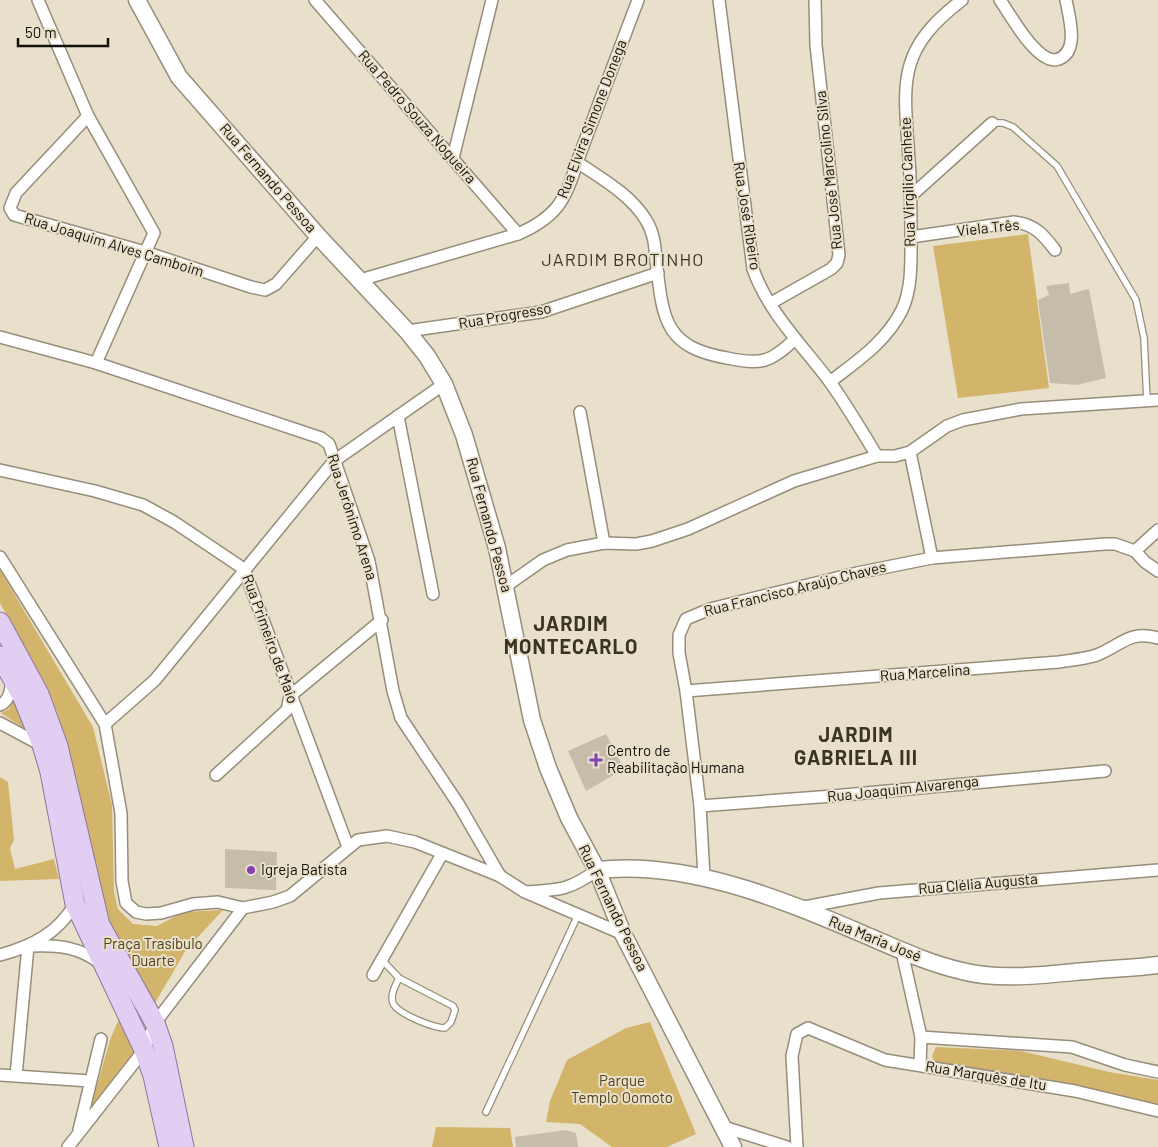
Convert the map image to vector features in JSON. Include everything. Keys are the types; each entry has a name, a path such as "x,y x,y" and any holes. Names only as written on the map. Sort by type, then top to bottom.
{"main road":[{"name":"Rua Fernando Pessoa","path":"137,0 179,77 318,236 407,331 427,356 444,384 464,435 506,586 532,720 545,760 569,818 597,870 623,934 733,1147"},
{"path":"0,622 39,694 50,746 100,925 155,1022 165,1055 184,1147"},
{"path":"0,656 12,674 50,746 50,772 75,904 144,1050 153,1076 169,1147"},
{"name":"Rua Maria José","path":"597,870 618,868 664,870 704,877 799,908 902,952 964,972 990,975 1025,975 1158,965"}],"street":[{"path":"38,0 88,116 154,233 96,363"},
{"name":"Rua Pedro Souza Nogueira","path":"315,0 518,234"},
{"path":"453,158 492,0"},
{"name":"Rua Elvira Simone Donega","path":"360,280 518,234 538,226 561,203 570,187 577,162 638,0"},
{"name":"Rua José Ribeiro","path":"719,0 753,269 758,284 794,338 830,382 877,456"},
{"name":"Rua José Marcolino Silva","path":"771,303 831,269 837,263 839,255 816,45 815,0"},
{"name":"Rua Virgilio Canhete","path":"830,382 876,345 889,331 902,309 909,283 912,196 904,94 907,70 915,50 926,34 962,0"},
{"path":"1000,0 1033,47 1044,58 1055,60 1065,55 1069,49 1071,39 1066,0"},
{"name":"Rua Joaquim Alves Camboim","path":"88,116 16,193 10,208 14,214 48,226 145,252 243,285 266,290 276,284 318,236"},
{"path":"912,196 992,123"},
{"path":"577,162 617,189 645,219 654,241 661,302 675,336 685,346 723,358 760,363 781,352 794,338"},
{"name":"Viela Três","path":"911,237 1027,223 1037,229 1055,250"},
{"name":"Rua Progresso","path":"407,331 541,312 658,273"},
{"name":"Rua Jerônimo Arena","path":"0,337 96,363 320,438 328,444 350,501 369,561 382,620 393,691 401,718 459,805 500,876"},
{"path":"105,724 156,680 244,569 334,461 444,384"},
{"path":"506,586 554,555 567,550 604,543 636,544 652,541 688,529 794,480 877,456 895,456 910,452 946,426 963,420 1021,409 1152,400"},
{"path":"580,412 604,543"},
{"path":"398,416 434,594"},
{"path":"910,452 932,558"},
{"name":"Rua Primeiro de Maio","path":"0,470 95,491 143,505 174,522 244,569 348,847"},
{"path":"1158,530 1135,551 1158,572"},
{"name":"Rua Francisco Araújo Chaves","path":"704,877 700,806 686,691 679,653 679,635 686,619 710,609 857,573 932,558 1105,544 1115,544 1135,551"},
{"path":"0,557 105,724 121,813 122,881 126,903 136,912 146,914 161,913 193,904 218,902 243,908 273,902 290,896 358,840 387,836 415,842 500,876 525,892 623,934"},
{"path":"216,776 287,710 290,696 382,620"},
{"name":"Rua Marcelina","path":"686,691 1059,662 1095,655 1130,636 1140,634 1158,638"},
{"path":"0,705 4,703 10,692 12,674"},
{"path":"0,723 50,746"},
{"name":"Rua Joaquim Alvarenga","path":"700,806 833,796 1105,770"},
{"path":"373,975 442,854"},
{"path":"525,892 566,888 580,882 597,870"},
{"name":"Rua Clélia Augusta","path":"799,908 879,893 1158,870"},
{"path":"0,954 28,946 51,934 66,920 75,904"},
{"path":"68,1147 144,1050 155,1022 243,908"},
{"path":"28,946 58,945 78,950 93,958 107,969"},
{"path":"16,1076 28,946"},
{"path":"902,952 921,1037 920,1065"},
{"name":"Rua Marquês de Itu","path":"797,1147 792,1056 796,1034 808,1028 817,1030 885,1060 1075,1091 1158,1111"},
{"path":"921,1037 1072,1047 1125,1065 1158,1072"},
{"path":"78,1132 101,1039"},
{"path":"0,1074 90,1081"},
{"path":"724,1127 787,1147"}],"lane":[{"path":"992,123 1003,123 1013,127 1057,166 1136,300 1144,338 1152,400"},
{"path":"486,1112 578,916"},
{"path":"382,960 399,978 453,1006 455,1010 451,1022 445,1028 437,1028 402,1012 394,1005 392,996 399,978"}],"green space":[{"path":"1028,234 1049,388 958,398 933,246"},
{"name":"Praça Trasíbulo Duarte","path":"0,570 93,727 112,805 114,892 118,909 133,924 157,926 183,912 223,910 186,950 152,1008 107,925 77,782 57,712 0,603"},
{"path":"14,698 27,723 25,729 1,713 9,709"},
{"path":"0,777 8,782 14,840 10,848 15,869 54,859 59,879 0,881"},
{"path":"121,1014 138,1047 91,1107 110,1040"},
{"name":"Parque Templo Oomoto","path":"650,1022 696,1134 667,1147 612,1147 580,1124 546,1122 550,1101 567,1060 626,1028"},
{"path":"936,1047 1021,1051 1109,1072 1158,1080 1158,1107 935,1064 932,1056"},
{"path":"436,1127 510,1128 513,1147 432,1147"}],"building":[{"path":"1069,283 1070,294 1089,289 1106,378 1077,385 1050,383 1038,300 1049,295 1046,286"},
{"name":"Centro de Reabilitação Humana","path":"606,734 624,769 586,791 568,751"},
{"name":"Igreja Batista","path":"225,849 277,852 276,890 225,888"},
{"path":"566,1130 576,1133 578,1147 516,1147 515,1137"}],"place":[{"name":"Centro de Reabilitação Humana","path":"596,760"},
{"name":"Igreja Batista","path":"251,870"}],"district":[{"name":"JARDIM BROTINHO","path":"623,260"},
{"name":"JARDIM MONTECARLO","path":"571,636"},
{"name":"JARDIM GABRIELA III","path":"856,746"}]}
